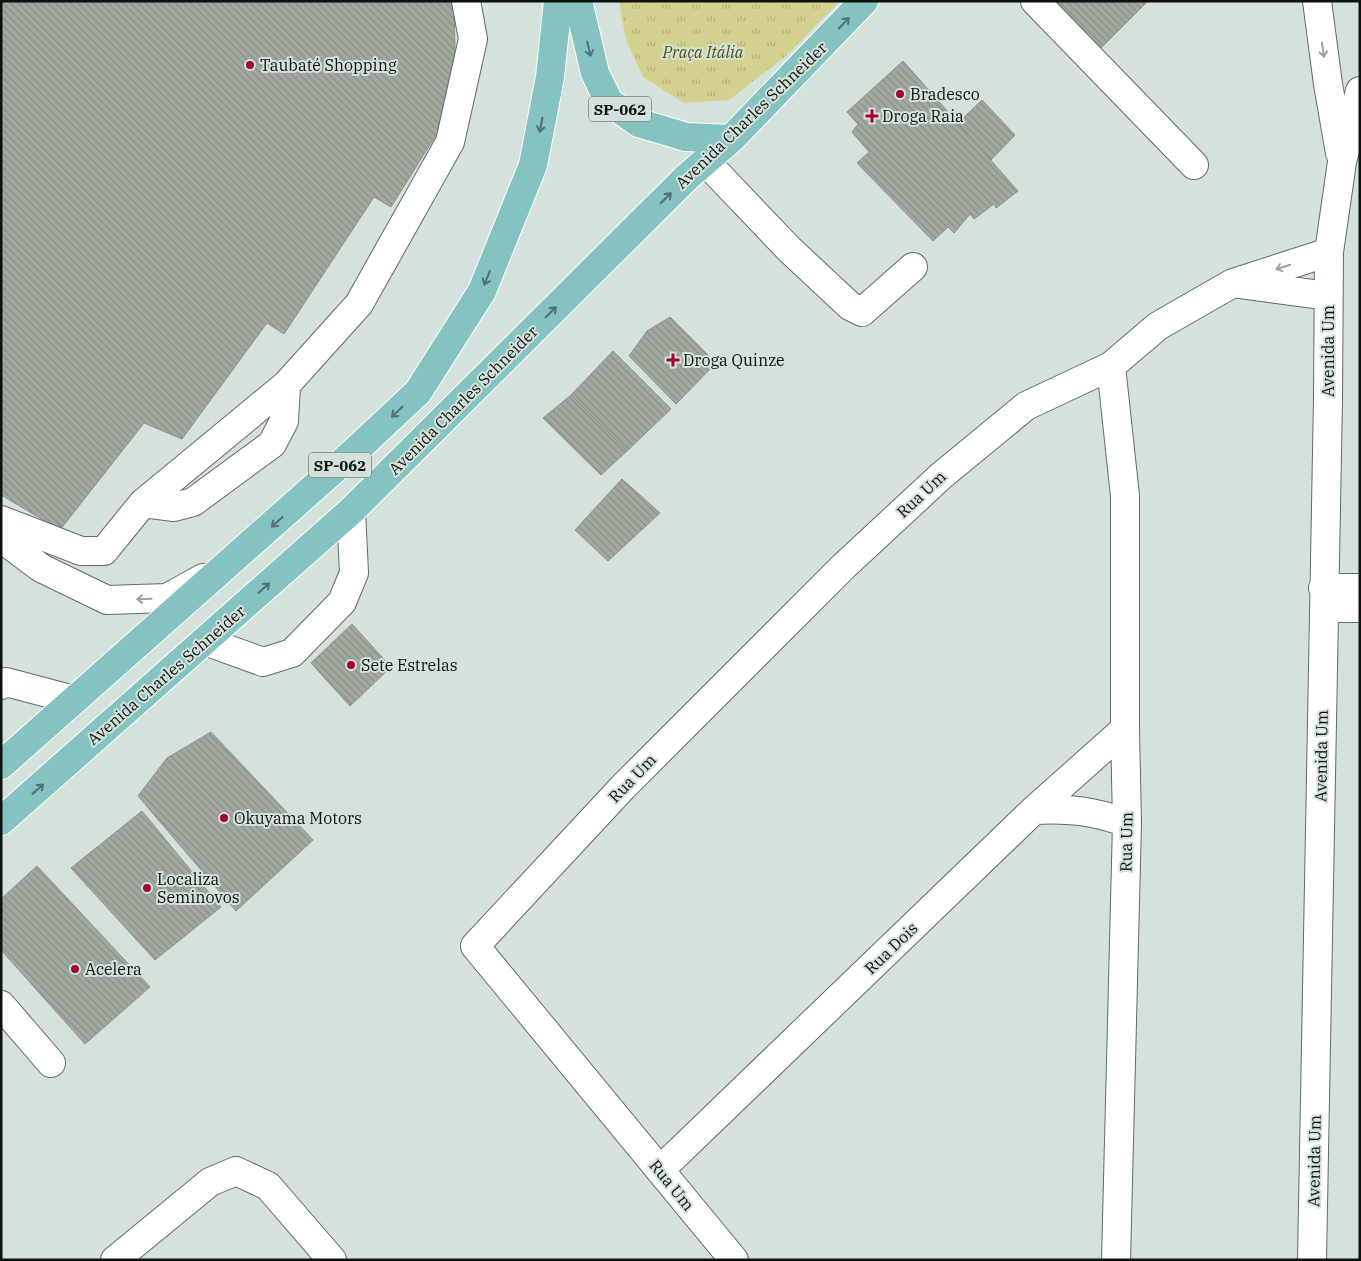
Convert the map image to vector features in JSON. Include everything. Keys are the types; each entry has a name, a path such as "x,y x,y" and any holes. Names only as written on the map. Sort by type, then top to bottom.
{"main road":[{"name":"SP-062","path":"1,765 355,451 418,392 482,291 532,165 550,77 558,1"},
{"name":"SP-062","path":"578,1 595,73 609,102 639,123 686,137 731,139"},
{"name":"Avenida Charles Schneider","path":"1,821 351,511 680,184 731,139 818,51 864,1"}],"street":[{"path":"1,520 82,551 104,551 143,503 286,385 359,304 450,142 472,39 466,1"},
{"path":"1035,1 1194,165"},
{"path":"1317,1 1328,84 1342,162"},
{"path":"1342,162 1360,91"},
{"path":"705,161 789,249 850,306 862,312 913,267"},
{"name":"Avenida Um","path":"1312,1260 1329,252 1342,162"},
{"name":"Rua Um","path":"734,1260 475,946 623,787 844,566 941,476 1026,406 1111,366 1158,326 1233,283 1329,252"},
{"path":"1233,283 1328,296"},
{"name":"Rua Um","path":"1111,366 1125,496 1127,823 1116,1260"},
{"path":"143,503 174,507 193,502 272,444 284,421 286,385"},
{"path":"205,641 263,662 292,653 342,602 354,573 351,511"},
{"path":"1,538 41,568 106,600 167,598 234,559"},
{"path":"1323,598 1360,588"},
{"path":"1323,598 1360,608"},
{"path":"1,685 6,682 74,700"},
{"name":"Rua Dois","path":"660,1170 1034,810 1125,729"},
{"path":"1034,810 1064,808 1088,811 1127,823"},
{"path":"1,1005 51,1063"},
{"path":"115,1260 210,1182 236,1171 268,1186 332,1260"}],"green space":[{"name":"Praça Itália","path":"619,1 840,1 787,55 729,100 684,103 643,77 626,40"}],"building":[{"path":"1,1 454,1 455,50 438,132 391,207 374,197 284,334 267,323 182,439 144,423 60,530 1,495"},
{"path":"1048,1 1148,1 1098,51"},
{"path":"903,61 1018,191 996,208 994,204 974,219 970,214 954,233 948,227 933,241 857,163 869,152 852,132 858,124 847,112"},
{"path":"982,100 1015,135 991,160 958,123"},
{"name":"Droga Quinze","path":"670,317 716,363 676,404 629,356 647,331"},
{"path":"613,351 671,409 627,451 571,395"},
{"path":"571,395 627,451 601,475 543,418"},
{"path":"622,479 660,513 608,561 575,530"},
{"name":"Sete Estrelas","path":"352,624 391,667 350,706 311,663"},
{"name":"Okuyama Motors","path":"211,732 313,840 236,911 138,796 167,758"},
{"name":"Localiza Seminovos","path":"142,811 221,907 155,960 71,868"},
{"name":"Acelera","path":"37,866 150,987 85,1044 1,950 1,899"}],"place":[{"name":"Taubaté Shopping","path":"250,65"},
{"name":"Bradesco","path":"900,94"},
{"name":"Droga Raia","path":"872,116"},
{"name":"Droga Quinze","path":"673,360"},
{"name":"Sete Estrelas","path":"351,665"},
{"name":"Okuyama Motors","path":"224,818"},
{"name":"Localiza Seminovos","path":"147,888"},
{"name":"Acelera","path":"75,969"}]}
